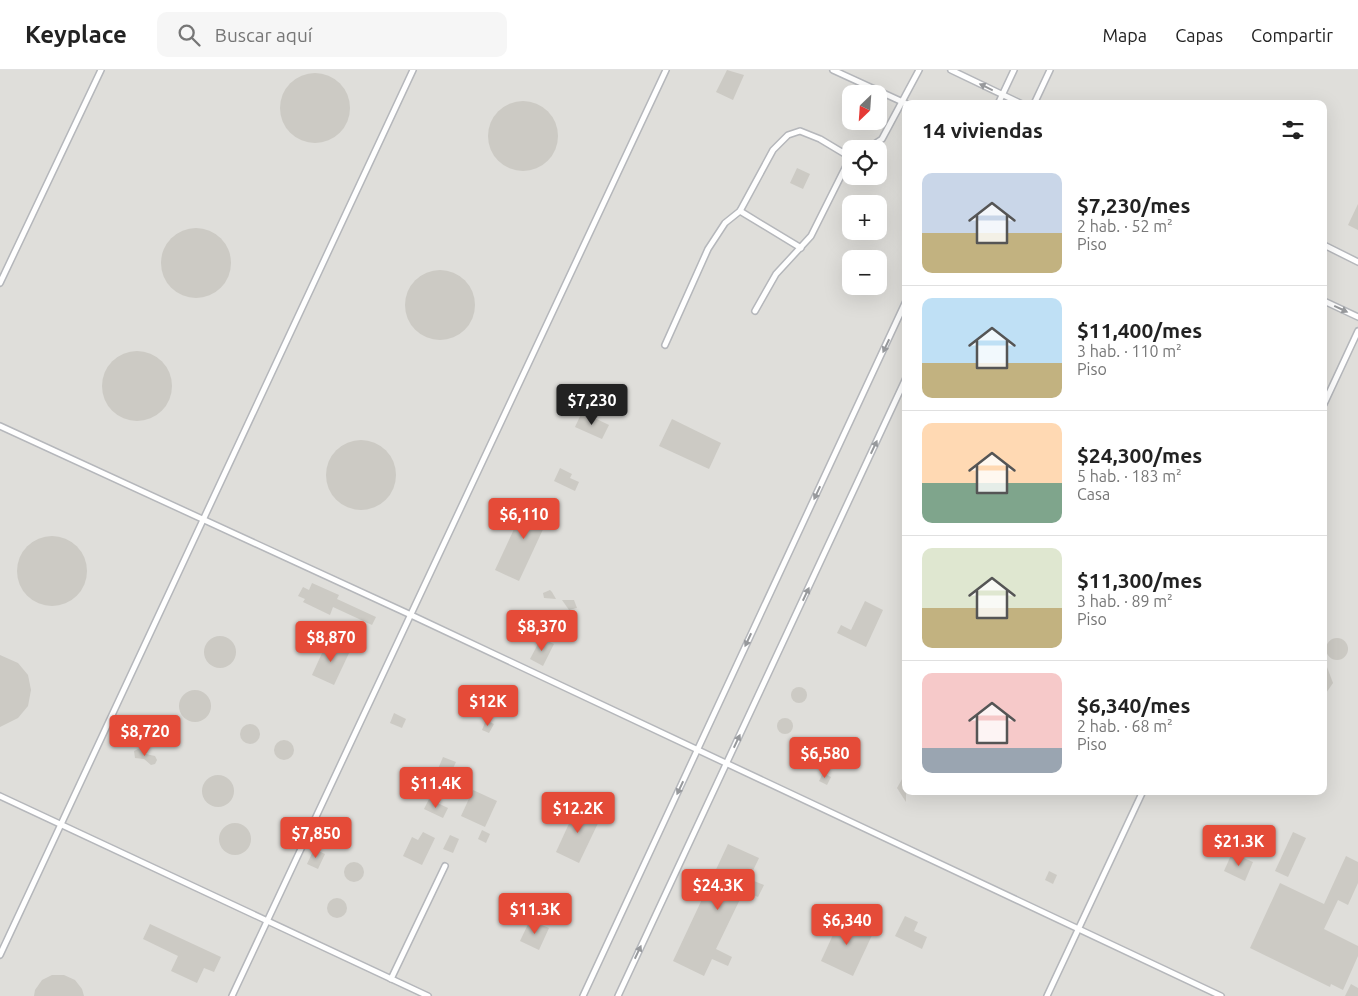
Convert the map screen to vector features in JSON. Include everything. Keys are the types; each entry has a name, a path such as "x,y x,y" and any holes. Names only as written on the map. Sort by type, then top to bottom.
{"lane":[{"path":"0,283 101,70"},
{"path":"0,955 60,823 414,70"},
{"path":"232,996 666,70"},
{"path":"833,70 902,102"},
{"path":"905,100 919,70"},
{"path":"951,70 1013,100"},
{"path":"1000,100 1014,70"},
{"path":"1036,100 1050,70"},
{"path":"880,140 902,106"},
{"path":"665,345 708,249 725,223 740,211 773,150 788,135 800,131 842,151"},
{"path":"755,311 776,274 811,236 842,174"},
{"path":"740,211 801,248"},
{"path":"1327,246 1358,262"},
{"path":"1327,302 1358,318"},
{"path":"583,996 902,311"},
{"path":"1327,398 1358,331"},
{"path":"618,996 902,387"},
{"path":"0,426 202,521 411,615 1221,996"},
{"path":"1047,996 1141,795"},
{"path":"0,796 428,996"},
{"path":"391,978 445,866"}],"shaded area":[{"path":"0,70 1358,70 1358,996 0,996"}],"building":[{"path":"727,70 744,75 733,100 716,92"},
{"path":"308,73 322,73 335,79 344,88 350,101 348,121 340,133 322,143 308,143 295,137 286,128 280,115 280,101 286,88 295,79"},
{"path":"523,101 536,104 548,111 555,123 558,136 555,149 548,161 536,168 523,171 510,168 498,161 491,149 488,136 491,123 498,111 510,104"},
{"path":"797,168 810,174 803,189 790,183"},
{"path":"1358,204 1358,230 1348,225"},
{"path":"196,228 209,231 221,238 228,250 231,263 228,276 221,288 209,295 196,298 183,295 171,288 164,276 161,263 164,250 171,238 183,231"},
{"path":"440,270 453,273 465,280 472,292 475,305 472,318 465,330 453,337 440,340 427,337 415,330 408,318 405,305 408,292 415,280 427,273"},
{"path":"137,351 150,354 162,361 169,373 172,386 169,399 162,411 150,418 137,421 124,418 112,411 105,399 102,386 105,373 112,361 124,354"},
{"path":"582,412 609,425 602,439 575,427"},
{"path":"672,419 721,443 709,469 659,446"},
{"path":"361,440 374,443 386,450 393,462 396,475 393,488 386,500 374,507 361,510 348,507 336,500 329,488 326,475 329,462 336,450 348,443"},
{"path":"560,468 572,474 570,478 579,482 575,491 554,481"},
{"path":"528,499 552,510 519,581 495,570"},
{"path":"52,536 71,542 81,552 87,571 81,590 71,600 52,606 33,600 23,590 17,571 23,552 33,542"},
{"path":"312,583 339,595 337,599 376,617 372,625 333,607 330,615 303,602 305,599 298,596 303,587 309,590"},
{"path":"550,590 556,599 544,598 543,593"},
{"path":"562,600 574,600 577,608 569,610"},
{"path":"865,601 883,610 866,647 837,633 841,625 851,630"},
{"path":"220,636 226,637 231,641 235,646 235,658 231,663 226,667 220,668 214,667 209,663 205,658 204,652 205,646 209,641 214,637"},
{"path":"541,638 554,644 543,666 530,659"},
{"path":"1337,638 1345,641 1348,649 1345,657 1337,660 1329,657 1327,645 1329,641"},
{"path":"328,640 350,651 334,685 312,675"},
{"path":"0,655 18,663 28,675 31,690 28,706 18,718 0,727"},
{"path":"1327,667 1333,683 1327,692"},
{"path":"796,687 802,687 807,692 805,701 796,703 791,698 791,692"},
{"path":"195,690 201,691 206,695 210,700 210,712 206,717 201,721 195,722 189,721 184,717 180,712 179,706 180,700 184,695 189,691"},
{"path":"394,713 406,719 402,728 390,723"},
{"path":"782,718 788,718 793,723 791,732 782,734 777,729 777,723"},
{"path":"486,720 494,724 489,733 482,730"},
{"path":"250,724 257,727 260,734 257,741 250,744 243,741 240,734 243,727"},
{"path":"284,740 291,743 294,750 291,757 284,760 277,757 274,750 277,743"},
{"path":"140,748 146,754 155,756 157,760 155,764 151,765 144,759 135,758 134,751"},
{"path":"443,757 456,762 447,781 435,776"},
{"path":"823,773 831,777 827,785 819,781"},
{"path":"218,775 224,776 229,780 233,785 233,797 229,802 224,806 218,807 212,806 207,802 203,797 202,791 203,785 207,780 212,776"},
{"path":"902,779 902,795 906,795 906,802 897,788"},
{"path":"473,790 497,801 485,827 461,816"},
{"path":"429,799 448,808 443,818 424,809"},
{"path":"577,806 601,817 579,863 556,852"},
{"path":"235,823 241,824 246,828 250,833 250,845 246,850 241,854 235,855 229,854 224,850 220,845 219,839 220,833 224,828 229,824"},
{"path":"482,830 490,834 486,843 478,839"},
{"path":"423,832 435,838 422,865 403,856 412,837 418,840"},
{"path":"1293,832 1306,838 1288,877 1275,871"},
{"path":"450,835 459,839 453,853 443,849"},
{"path":"728,844 759,858 749,879 764,885 758,897 744,891 716,949 732,957 728,966 712,959 704,976 673,961"},
{"path":"314,849 325,854 318,869 307,864"},
{"path":"1232,853 1253,862 1245,881 1224,871"},
{"path":"1346,856 1358,862 1358,883 1348,905 1338,900 1324,929 1358,946 1358,956 1343,990 1331,984 1330,987 1250,948 1280,883 1324,904"},
{"path":"354,862 361,865 364,872 361,879 354,882 347,879 344,872 347,865"},
{"path":"1049,871 1057,875 1053,884 1045,880"},
{"path":"337,898 344,901 347,908 344,915 337,918 330,915 327,908 330,901"},
{"path":"842,915 874,931 853,976 821,961"},
{"path":"905,916 918,922 914,931 927,937 922,949 895,936"},
{"path":"530,920 549,928 539,950 520,941"},
{"path":"150,924 221,957 214,972 204,968 197,983 171,971 178,956 143,939"},
{"path":"52,975 64,975 75,980 82,989 84,996 34,996 35,990 42,980"},
{"path":"1351,984 1358,988 1358,996 1345,996"}]}
